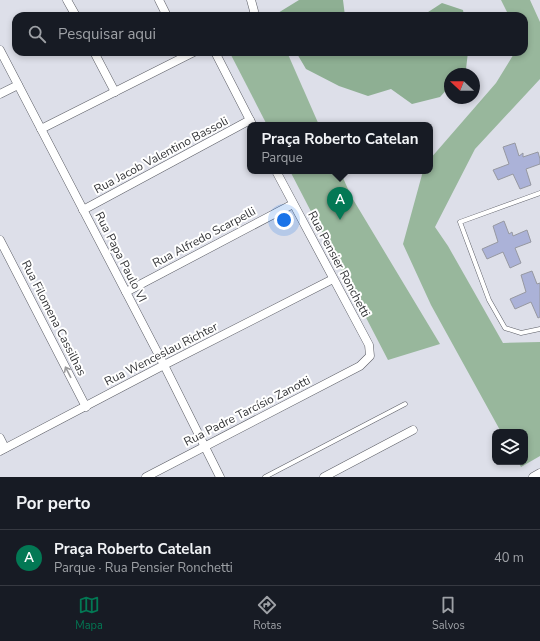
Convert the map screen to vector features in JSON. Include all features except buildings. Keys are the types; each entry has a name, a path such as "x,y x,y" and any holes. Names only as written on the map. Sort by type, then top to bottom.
{"street":[{"path":"68,0 74,12"},
{"path":"159,0 165,12"},
{"path":"251,0 254,12"},
{"name":"Rua Papa Paulo VI","path":"0,50 164,365 220,477"},
{"path":"96,56 115,92"},
{"path":"41,129 183,56"},
{"path":"217,56 250,122"},
{"path":"0,94 18,85"},
{"name":"Rua Jacob Valentino Bassoli","path":"84,210 247,125"},
{"name":"Rua Pensier Ronchetti","path":"278,174 371,349 368,360 360,366"},
{"name":"Rua Alfredo Scarpelli","path":"126,292 293,204"},
{"name":"Rua Filomena Cassilhas","path":"0,240 86,407"},
{"name":"Rua Wenceslau Richter","path":"3,449 334,279"},
{"name":"Rua Padre Tarcísio Zanotti","path":"146,477 360,366"},
{"path":"324,477 413,430"},
{"path":"0,438 3,449"},
{"path":"533,477 540,473"}],"lane":[{"path":"540,193 460,222 488,300 505,328 521,334 540,329"},
{"path":"265,477 405,404"}],"green space":[{"path":"299,0 343,0 344,12 280,12"},
{"path":"501,0 530,0 540,22 540,79 475,149 435,227 448,246 503,343 540,342 540,456 528,463 528,429 499,429 431,305 403,244 422,174 433,174 433,156 478,104 480,104 480,101 496,83 513,56 528,56 528,12 507,12"},
{"path":"442,3 463,10 463,12 428,12"},
{"path":"232,56 289,56 318,122 265,122"},
{"path":"298,56 468,56 466,68 444,68 444,93 440,97 412,104 391,89 368,96 339,86 306,69"},
{"path":"292,174 341,174 351,196 440,344 388,360"}],"place":[{"name":"Praça Roberto Catelan","path":"340,220"}]}
